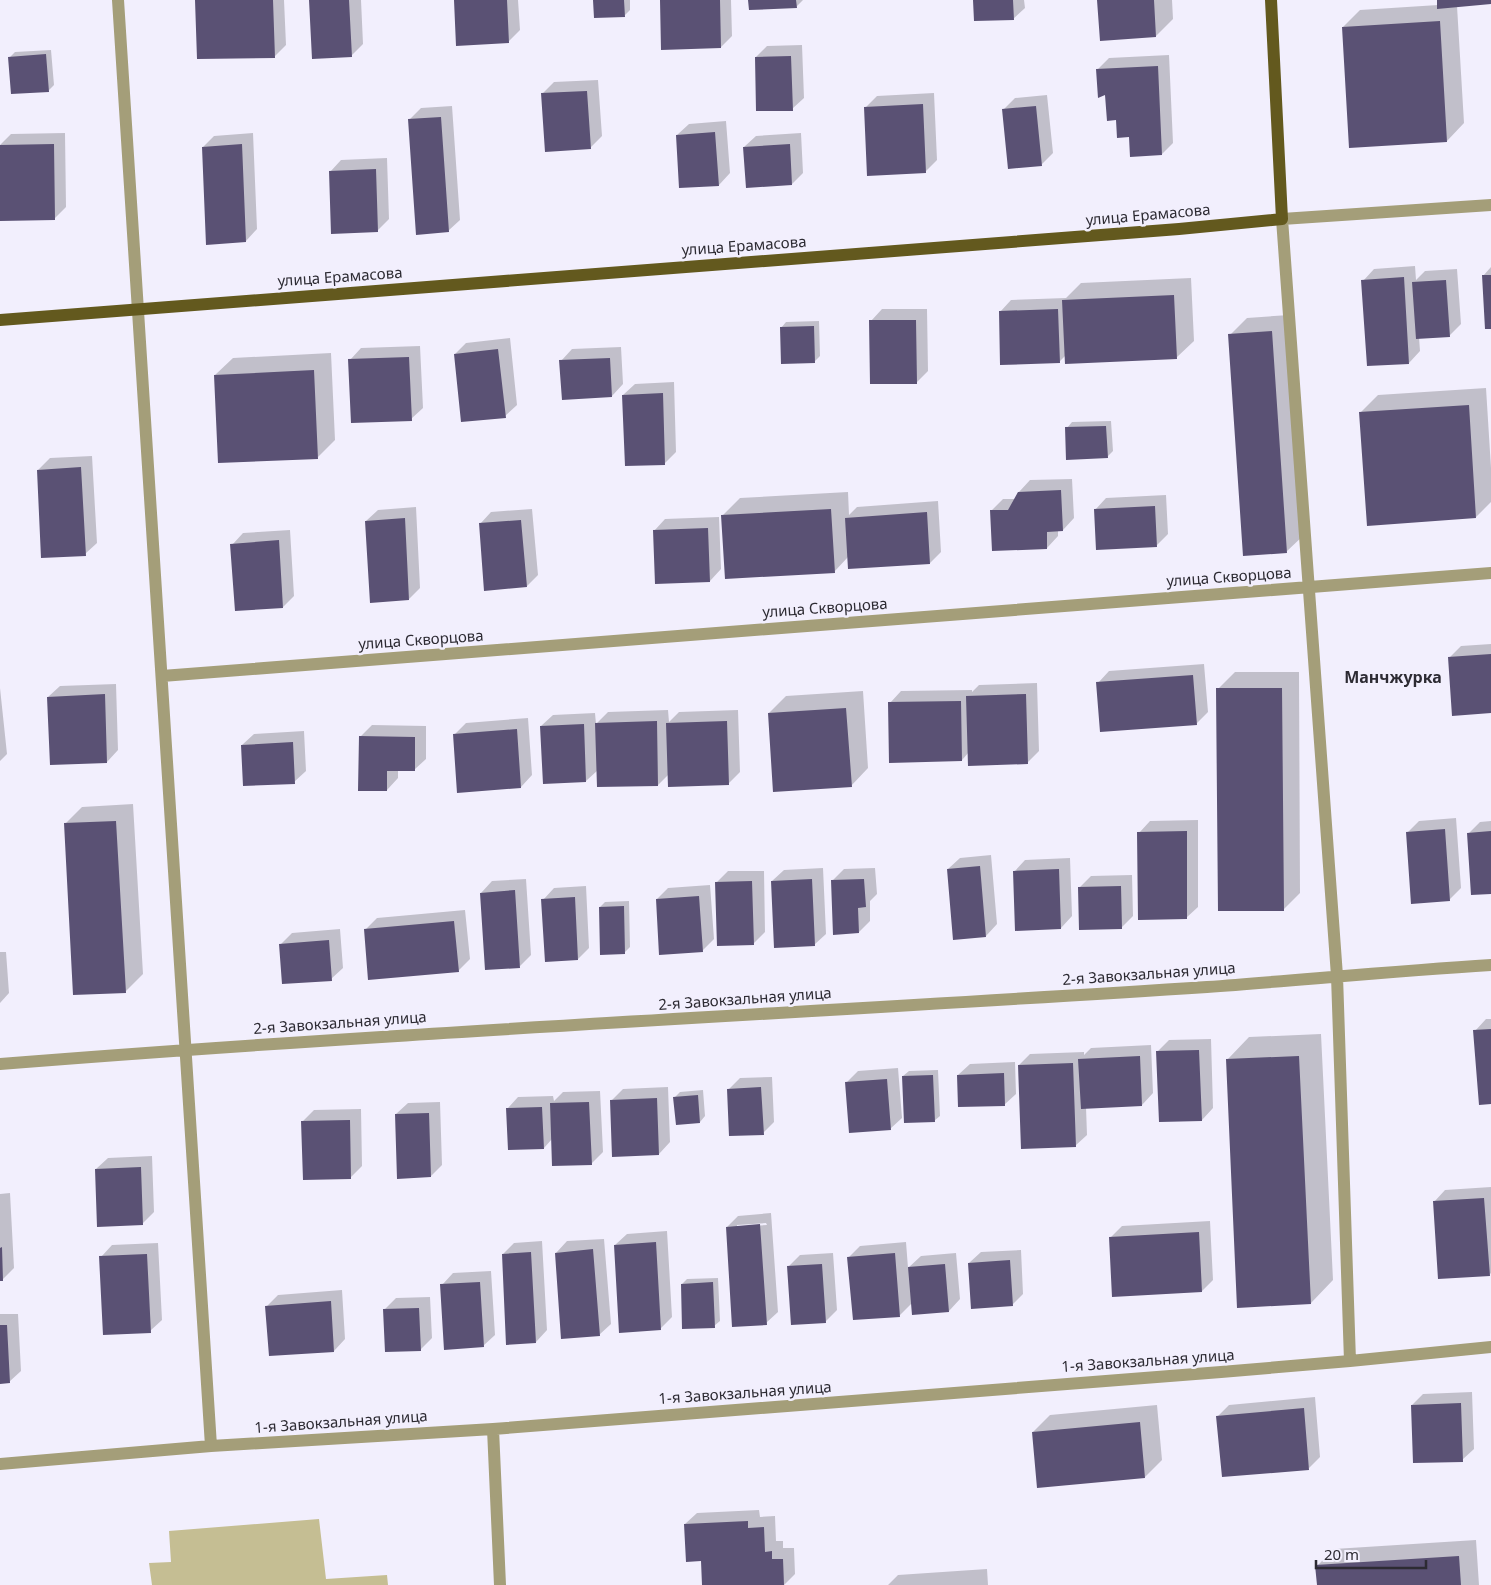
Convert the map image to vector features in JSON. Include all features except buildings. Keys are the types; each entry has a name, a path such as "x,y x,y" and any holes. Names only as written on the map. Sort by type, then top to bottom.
{"main road":[{"path":"1271,0 1282,219"},
{"name":"улица Ерамасова","path":"0,320 1159,231 1282,219"}],"street":[{"path":"118,0 211,1446"},
{"name":"улица Ерамасова","path":"1282,219 1491,205"},
{"path":"1282,219 1337,976 1350,1361"},
{"name":"улица Скворцова","path":"162,676 1491,573"},
{"name":"2-я Завокзальная улица","path":"0,1064 186,1049 1205,987 1491,964"},
{"name":"1-я Завокзальная улица","path":"0,1464 211,1446 493,1428 1350,1361 1491,1347"},
{"path":"493,1428 500,1585"}],"shaded area":[{"path":"319,1519 326,1579 387,1575 388,1585 152,1585 149,1563 171,1562 169,1531"}],"district":[{"name":"Манчжурка","path":"1393,677"}]}
